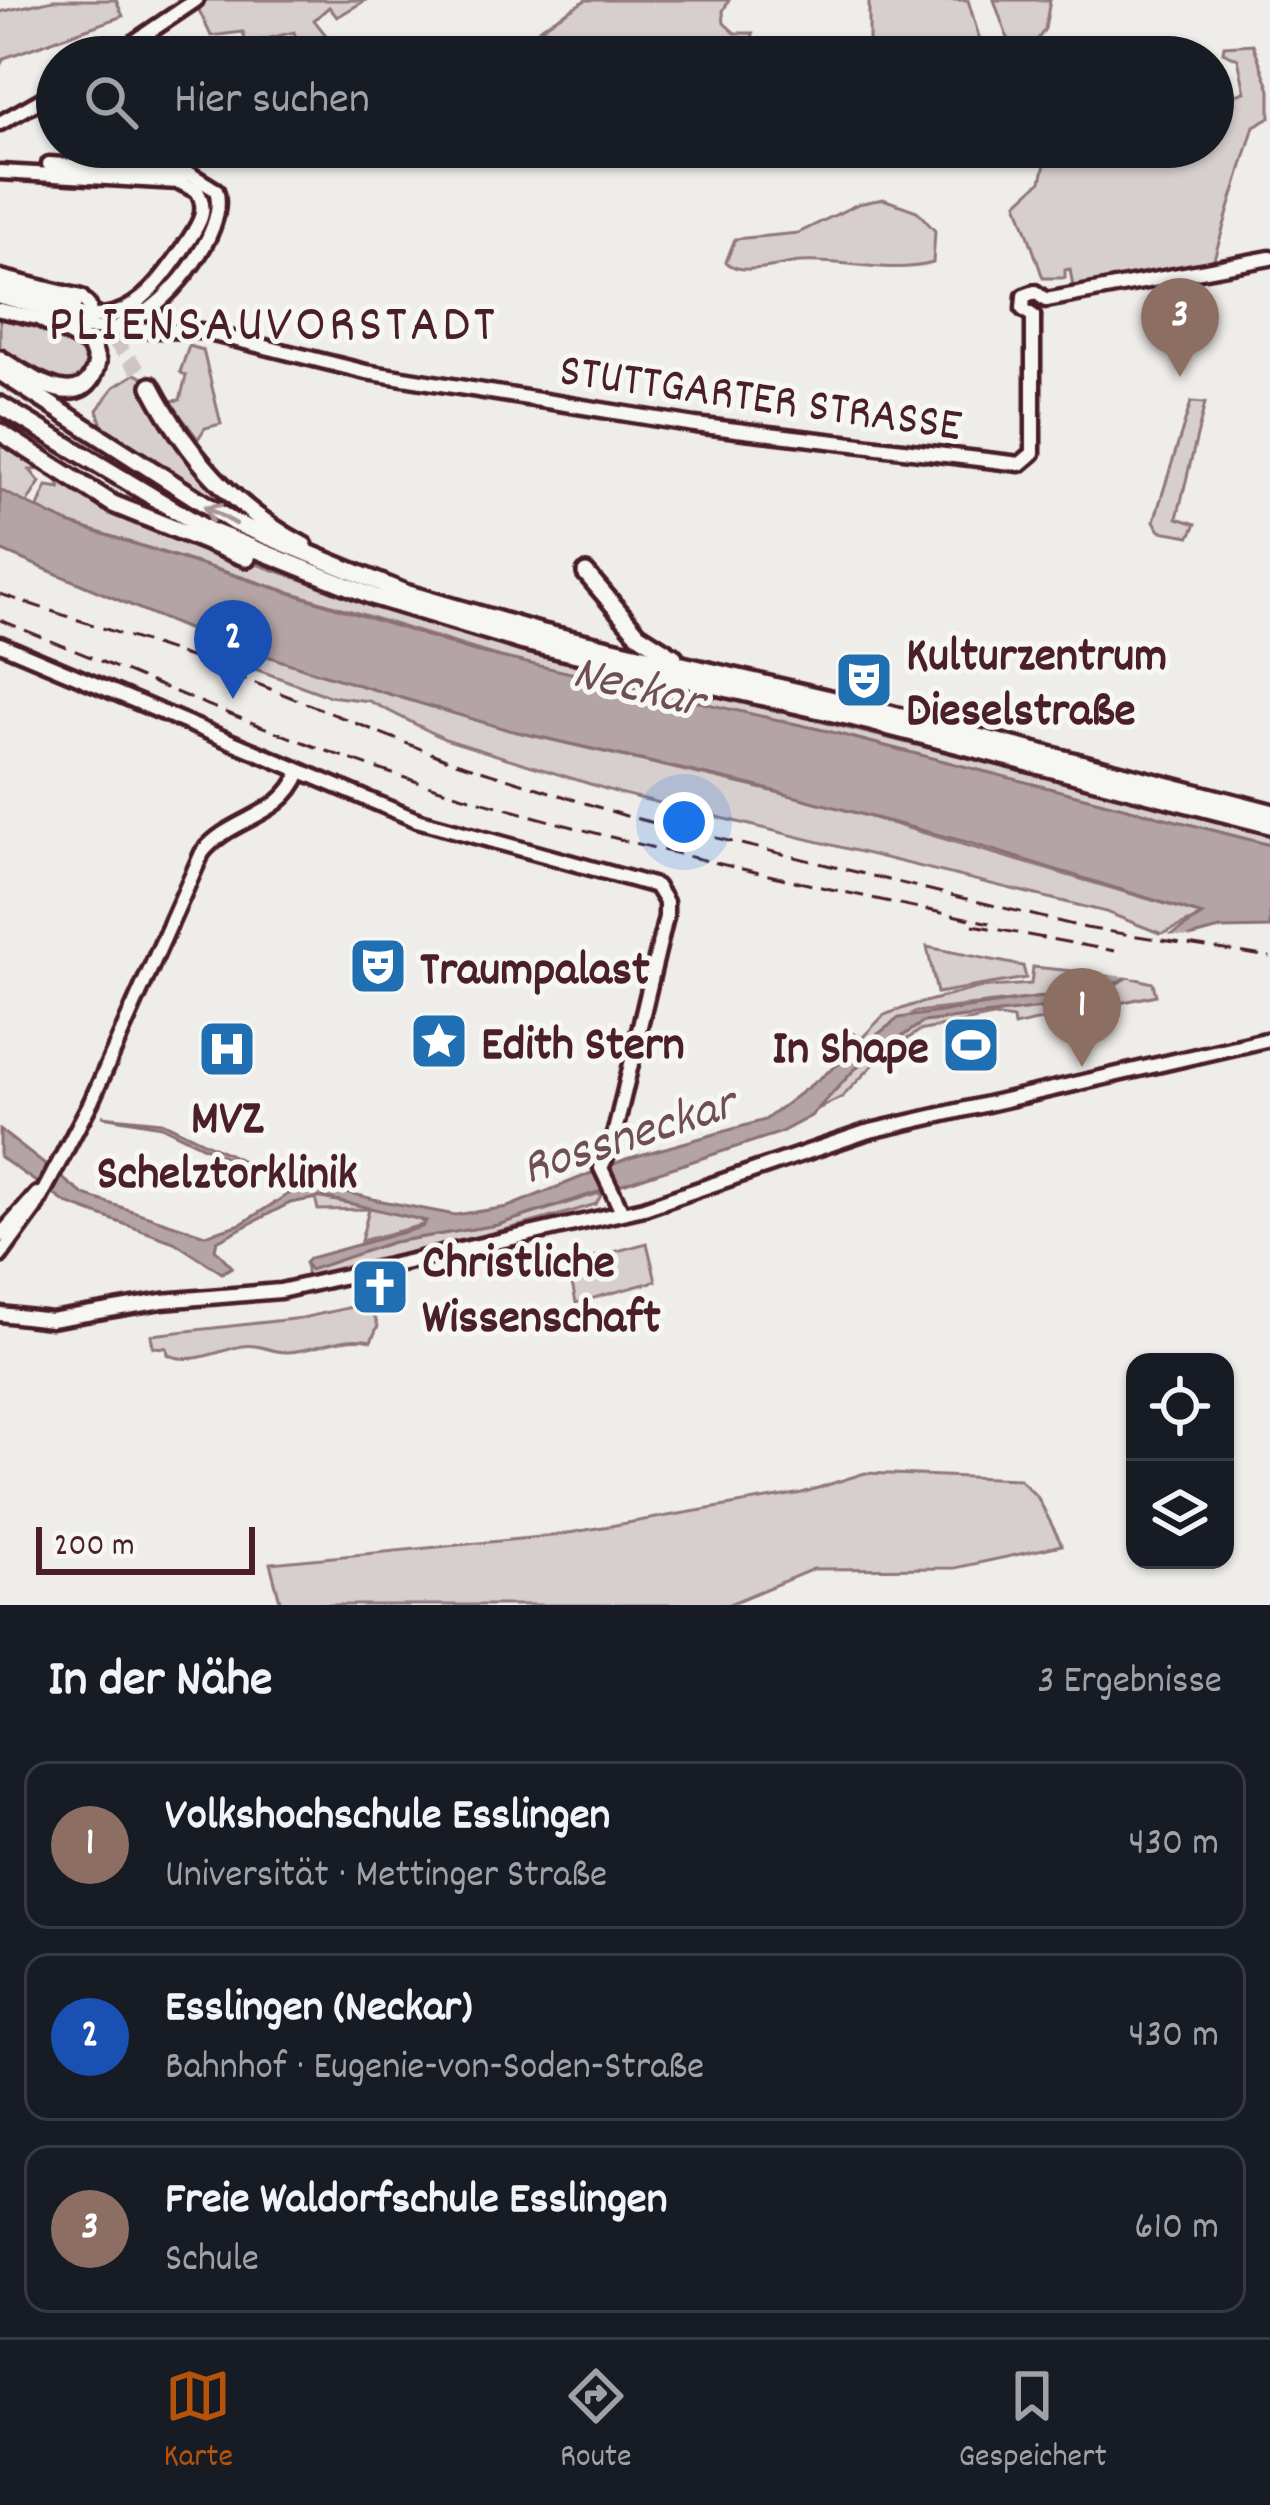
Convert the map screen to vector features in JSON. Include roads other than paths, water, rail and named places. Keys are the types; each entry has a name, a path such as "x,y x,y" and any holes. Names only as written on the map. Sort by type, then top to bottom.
{"highway":[{"path":"0,281 73,304"},
{"path":"0,359 52,388 73,390 88,383 97,362 91,344 44,320"},
{"path":"0,372 232,522 405,593 1270,812"},
{"path":"151,386 184,443 238,502 289,538 405,593"},
{"path":"0,406 208,530 376,597"},
{"path":"0,432 134,515 258,562 524,642 808,707 1270,825"},
{"path":"586,573 643,639 704,670"}],"main road":[{"path":"143,36 196,0"},
{"path":"0,123 36,103"},
{"path":"0,170 36,164"},
{"path":"0,310 92,324 147,315 216,222 218,195 208,181 179,172 111,168"},
{"path":"0,170 185,183 201,196 203,214 163,291 120,314"},
{"path":"1046,300 1270,258"},
{"path":"0,281 81,297 92,324"},
{"path":"163,291 168,314 178,323"},
{"path":"1038,292 1046,300 1043,312 1033,316 1023,310 1024,296 1038,292"},
{"path":"0,297 92,324"},
{"name":"STUTTGARTER STRASSE","path":"92,324 120,314 147,315 366,372 824,443 1029,462 1033,316"},
{"path":"147,315 161,328"},
{"name":"STUTTGARTER STRASSE","path":"92,324 201,332"},
{"path":"0,644 134,704 443,829 656,886 664,898 665,917 604,1166 622,1212"},
{"path":"0,1237 39,1191 91,1102 202,853 221,835 286,800 300,772"},
{"path":"4,1314 51,1320 162,1300 273,1292 622,1212 866,1132 1270,1039"},
{"path":"0,1256 35,1208 39,1191"},
{"path":"595,1219 614,1191"}],"tunnel":[{"path":"100,323 151,386"}],"railway":[{"path":"0,594 190,657 446,759 626,816 1086,928 1270,957"},
{"path":"0,620 292,738 464,796 688,856 990,923"},
{"path":"973,925 1115,951"}],"place":[{"name":"Freie Waldorfschule Esslingen","path":"1180,377"},
{"name":"Kulturzentrum Dieselstraße","path":"864,680"},
{"name":"Esslingen (Neckar)","path":"233,699"},
{"name":"Traumpalast","path":"378,966"},
{"name":"Edith Stern","path":"439,1041"},
{"name":"In Shape","path":"971,1045"},
{"name":"MVZ Schelztorklinik","path":"227,1049"},
{"name":"Volkshochschule Esslingen","path":"1082,1067"},
{"name":"Christliche Wissenschaft","path":"380,1287"}],"district":[{"name":"PLIENSAUVORSTADT","path":"273,320"}],"water label":[{"name":"Neckar","path":"639,683"},
{"name":"Rossneckar","path":"627,1132"}]}
